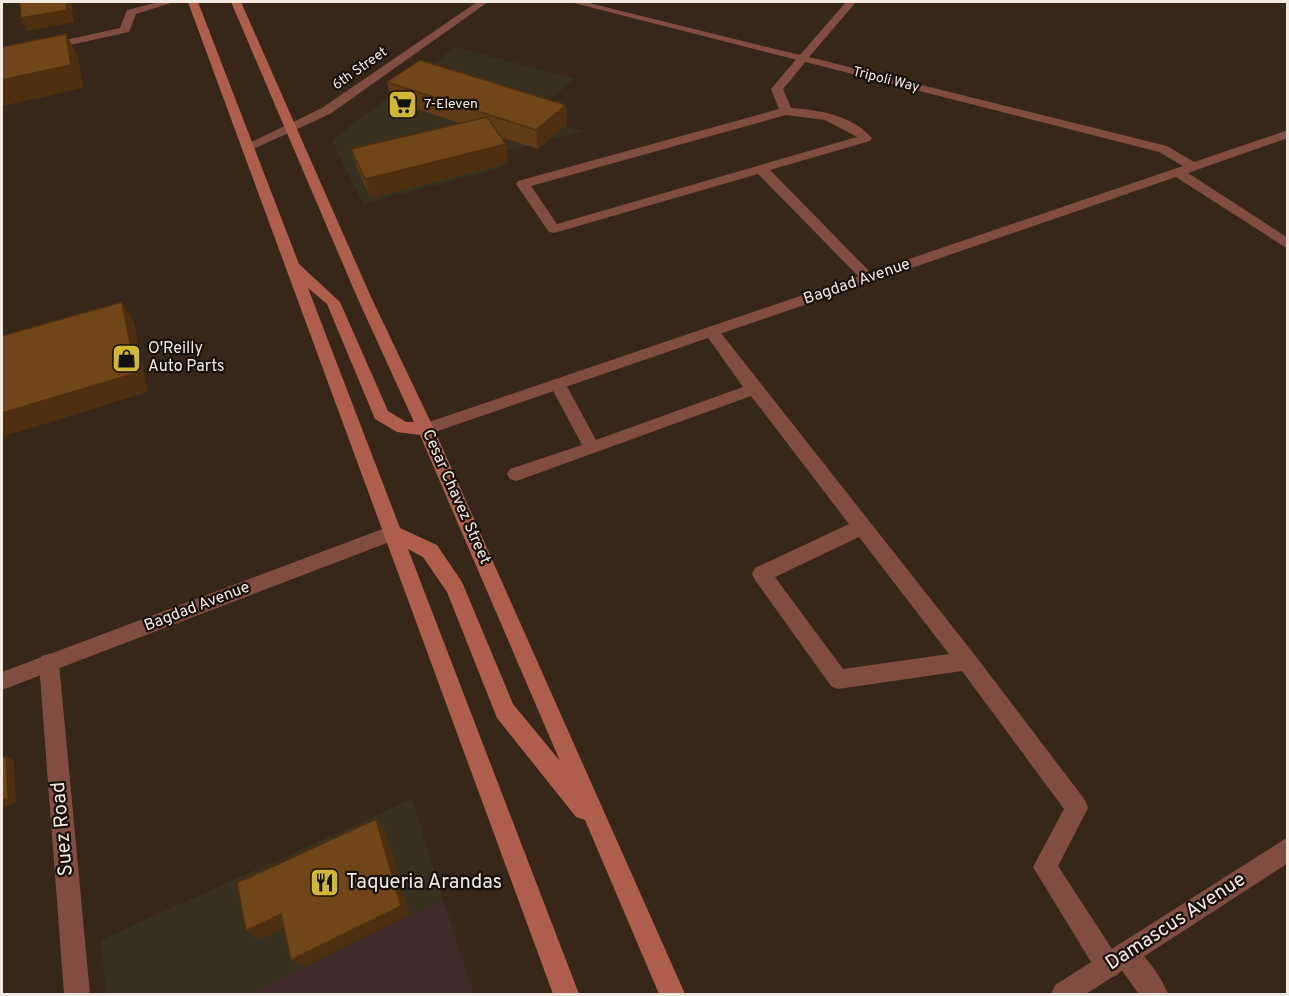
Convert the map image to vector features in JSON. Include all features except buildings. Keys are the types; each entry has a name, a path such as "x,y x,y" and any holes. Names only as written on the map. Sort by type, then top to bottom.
{"main road":[{"path":"193,2 566,994"},
{"name":"Cesar Chavez Street","path":"236,2 364,297 426,429 672,994"},
{"path":"291,264 333,302 381,415 403,428 426,429"},
{"path":"393,533 430,551 455,588 505,711 599,827"}],"street":[{"path":"2,57 110,35 125,30 131,12 169,2"},
{"name":"6th Street","path":"247,147 326,111 483,2"},
{"name":"Tripoli Way","path":"575,2 1163,149 1194,167"},
{"path":"786,111 777,89 851,2"},
{"path":"786,111 822,113 850,124 866,138 761,169 554,229 523,184 786,111"},
{"name":"Bagdad Avenue","path":"426,429 1287,134"},
{"path":"761,169 868,278"},
{"path":"1178,172 1287,245"},
{"path":"712,332 967,661 1077,808 1044,867 1117,960 1155,994"},
{"path":"558,385 592,447"},
{"path":"516,474 754,389"},
{"path":"862,527 762,574 838,680 967,661"},
{"name":"Bagdad Avenue","path":"2,681 393,533"},
{"name":"Suez Road","path":"49,663 77,994"},
{"name":"Damascus Avenue","path":"1064,994 1287,849"}],"shaded area":[{"path":"456,47 574,79 531,116 583,131 492,155 501,168 363,204 332,140"},
{"path":"412,799 443,899 248,994 106,994 101,940"},
{"path":"443,899 474,994 248,994"}],"place":[{"name":"7-Eleven","path":"403,104"},
{"name":"O'Reilly Auto Parts","path":"127,358"},
{"name":"Taqueria Arandas","path":"325,883"}]}
